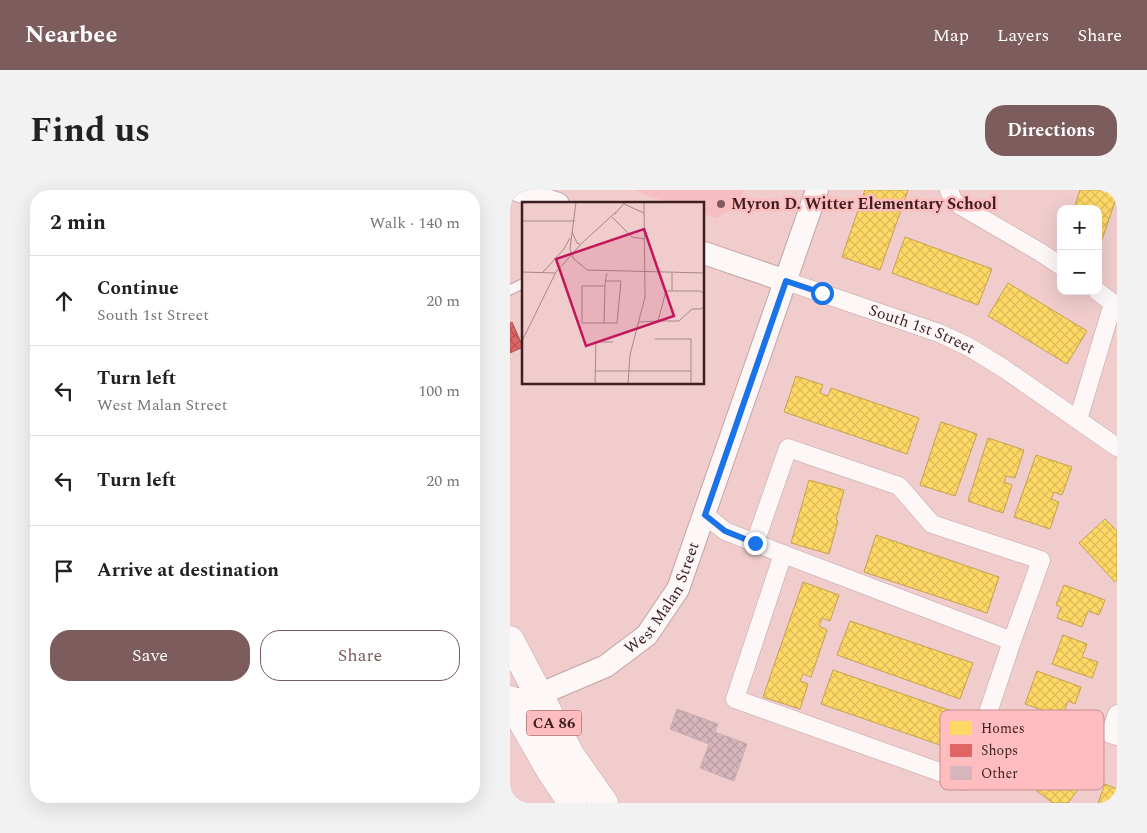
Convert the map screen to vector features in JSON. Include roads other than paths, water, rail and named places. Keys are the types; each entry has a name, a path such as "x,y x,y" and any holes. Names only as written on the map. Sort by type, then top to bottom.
{"highway":[{"name":"CA 86","path":"510,640 571,756 604,803"},
{"name":"CA 86","path":"510,700 550,770 572,803"}],"street":[{"path":"517,190 552,202"},
{"name":"West Malan Street","path":"510,700 538,695 606,666 647,634 678,590 817,190"},
{"path":"949,190 954,202 1057,263"},
{"name":"South 1st Street","path":"705,253 939,333 969,347 1003,368 1117,447"},
{"path":"1078,420 1115,300 1102,294"},
{"path":"755,543 788,448 899,486 932,524 1041,560 989,710"},
{"path":"705,515 725,531 1012,641"},
{"path":"783,554 735,699 940,772"},
{"path":"1114,735 1117,714"}],"lane":[{"path":"510,290 522,284"}],"place":[{"name":"Myron D. Witter Elementary School","path":"721,204"}]}
